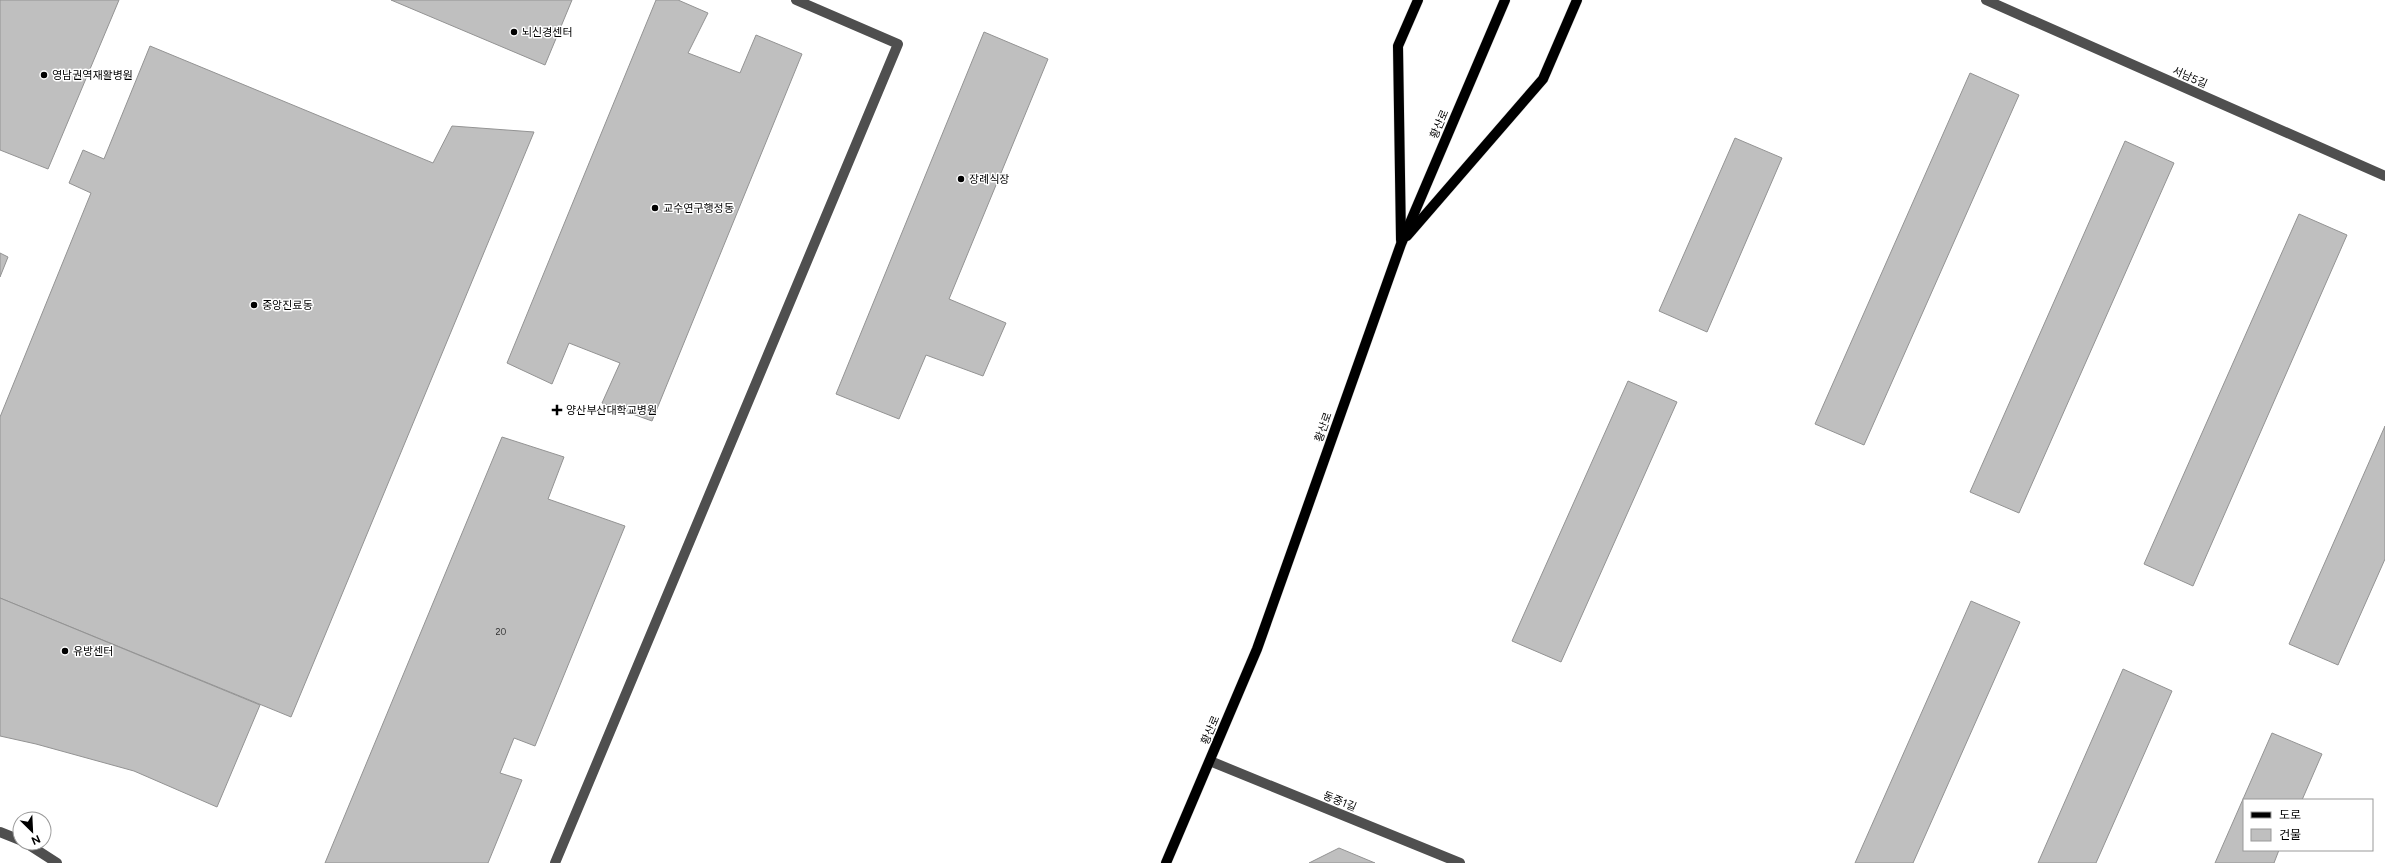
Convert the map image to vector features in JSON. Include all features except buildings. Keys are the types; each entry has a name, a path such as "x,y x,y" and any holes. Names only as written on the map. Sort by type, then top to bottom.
{"main road":[{"path":"1401,244 1398,46 1418,0"},
{"name":"황산로","path":"1166,863 1257,649 1401,244 1505,0"},
{"path":"1401,244 1543,79 1577,0"}],"street":[{"path":"555,863 898,44 796,0"},
{"name":"서남5길","path":"1986,0 2385,176"},
{"name":"동중1길","path":"1210,761 1460,863"},
{"path":"0,832 12,837"},
{"path":"38,851 57,863"}],"place":[{"name":"뇌신경센터","path":"514,32"},
{"name":"영남권역재활병원","path":"44,75"},
{"name":"장례식장","path":"961,179"},
{"name":"교수연구행정동","path":"655,208"},
{"name":"중앙진료동","path":"254,305"},
{"name":"양산부산대학교병원","path":"557,410"},
{"name":"유방센터","path":"65,651"}]}
